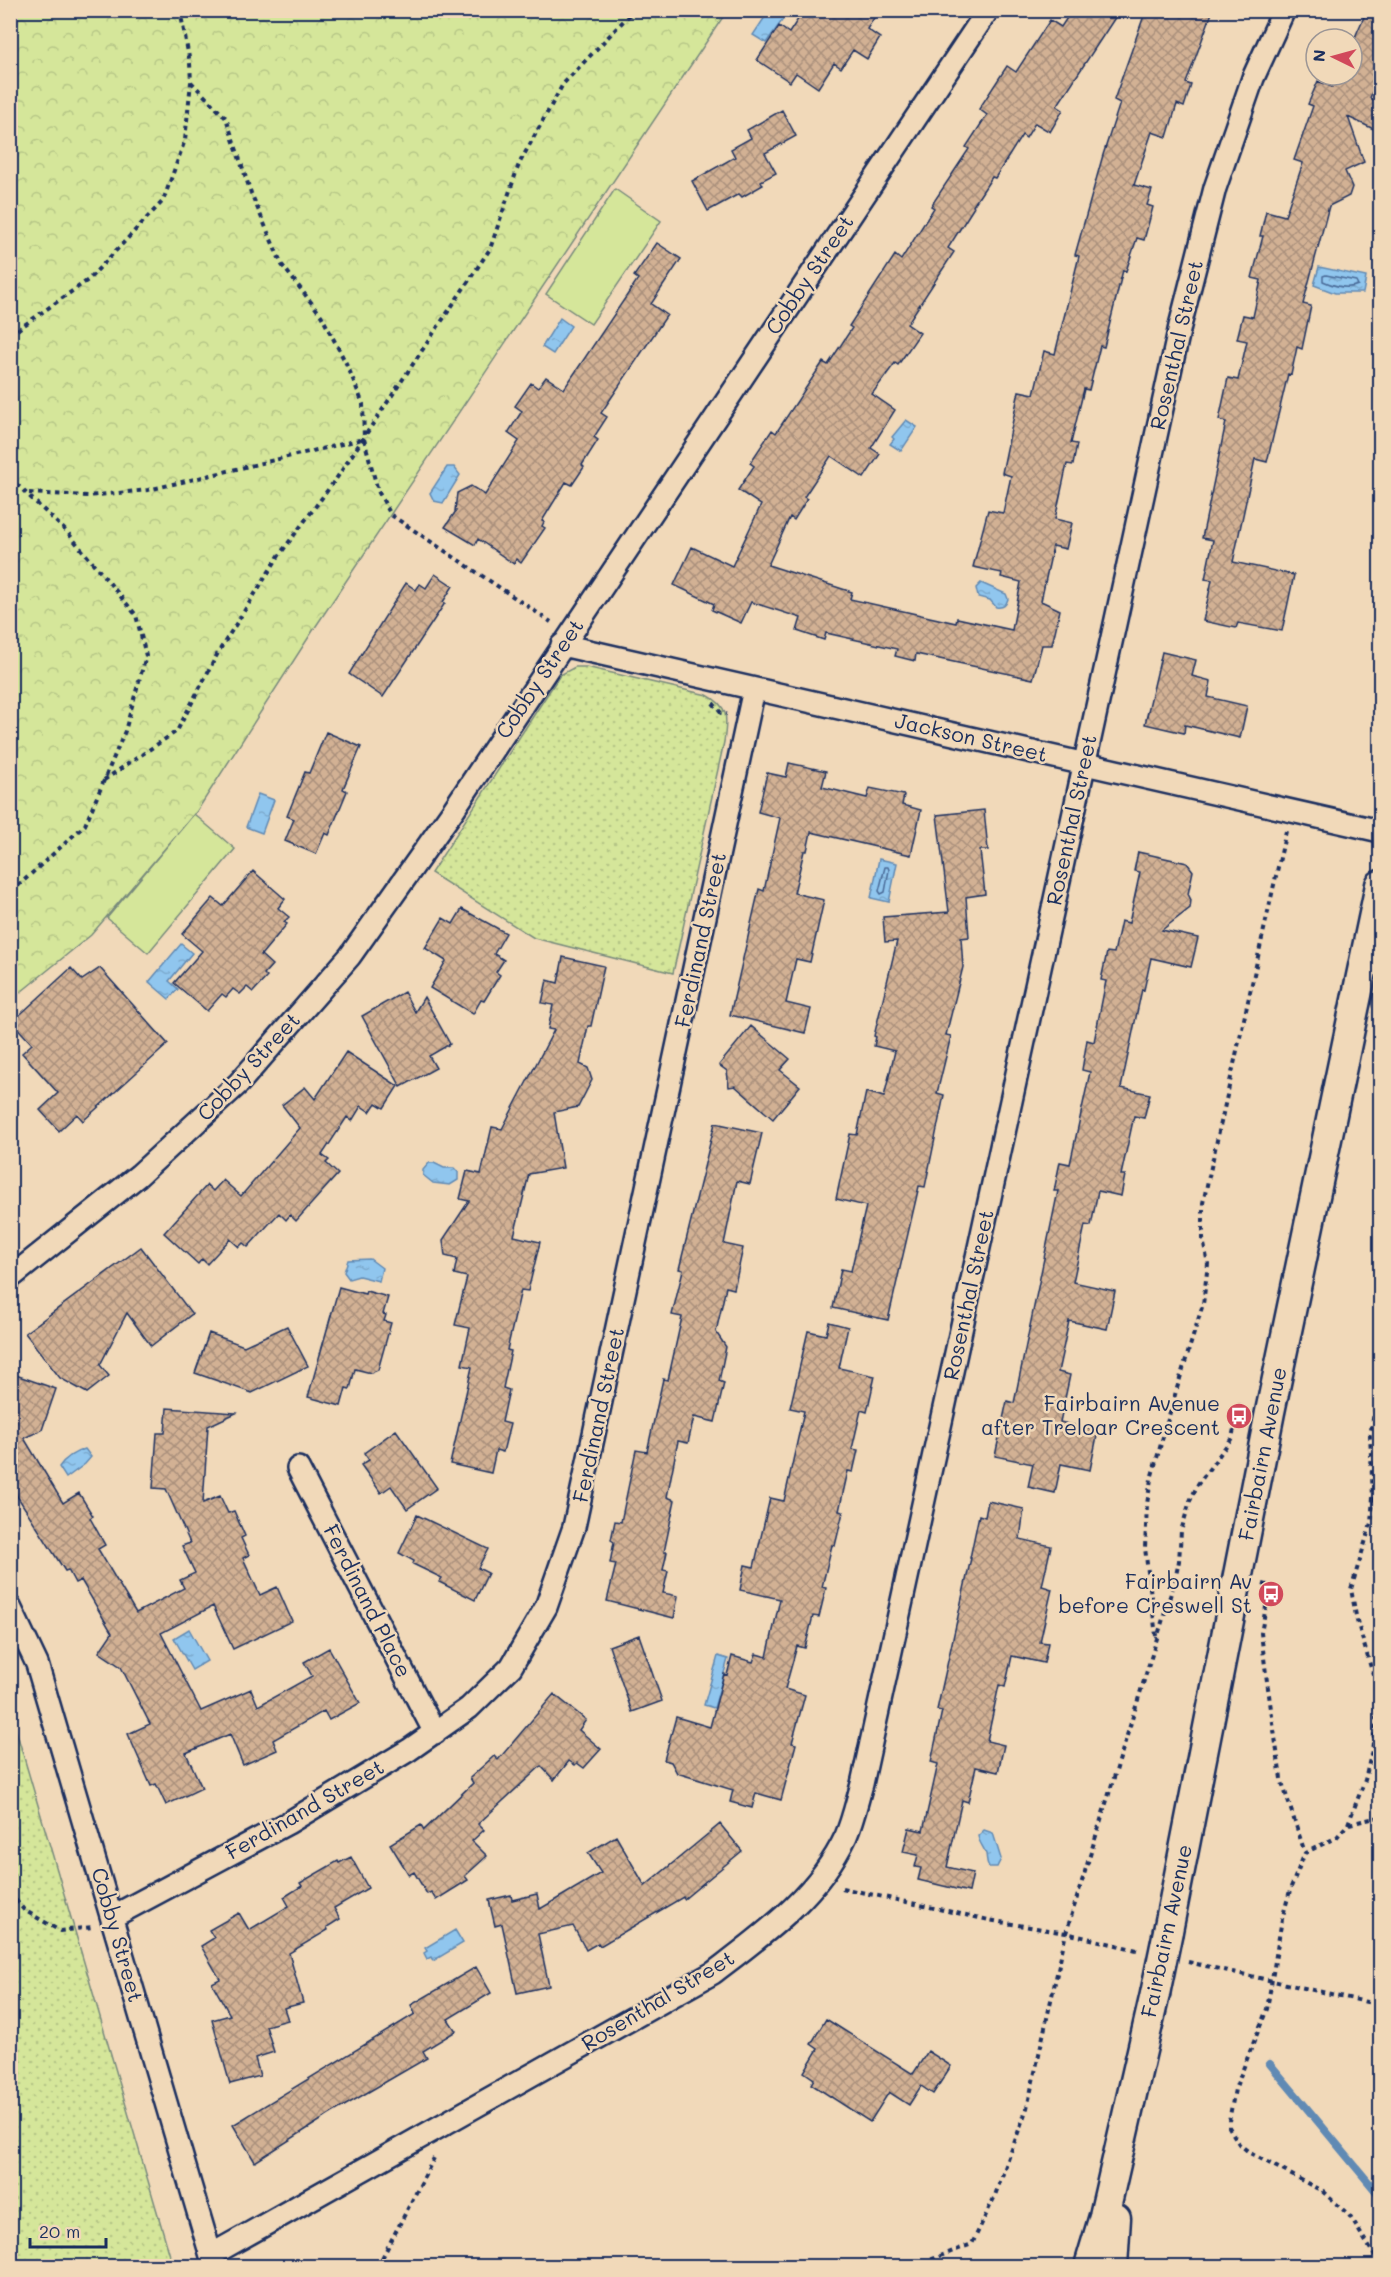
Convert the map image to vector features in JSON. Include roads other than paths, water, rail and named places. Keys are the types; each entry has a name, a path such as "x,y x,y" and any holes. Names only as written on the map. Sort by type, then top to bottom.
{"main road":[{"name":"Fairbairn Avenue","path":"1089,2266 1104,2217 1155,1994 1270,1412 1379,894"},
{"name":"Fairbairn Avenue","path":"1113,2266 1118,2189 1133,2094"}],"street":[{"name":"Cobby Street","path":"10,1278 139,1175 246,1075 350,956 454,809 565,639 988,10"},
{"name":"Rosenthal Street","path":"212,2261 713,1973 779,1922 818,1881 846,1836 862,1784 1180,326 1215,188 1253,78 1284,10"},
{"name":"Jackson Street","path":"565,639 754,689 1380,831"},
{"name":"Ferdinand Street","path":"112,1917 288,1823 435,1733 469,1708 511,1667 546,1607 574,1527 754,689"},
{"name":"Ferdinand Place","path":"298,1468 435,1733"},
{"name":"Cobby Street","path":"10,1607 38,1664 212,2261"}],"water":[{"path":"769,11 789,11 766,43 753,35"},
{"path":"1319,267 1366,277 1363,293 1335,293 1314,285"},
{"path":"560,318 571,326 553,354 542,347"},
{"path":"906,420 917,427 901,451 890,444 894,439 892,437"},
{"path":"447,467 454,467 460,475 443,503 434,501 430,493"},
{"path":"981,583 1006,594 1008,599 1005,604 996,607 990,600 978,597 976,588"},
{"path":"258,794 274,800 262,833 246,827"},
{"path":"879,859 897,863 889,902 871,898"},
{"path":"181,944 192,953 169,981 178,989 169,999 149,982"},
{"path":"429,1163 444,1168 454,1168 458,1172 458,1180 450,1185 433,1183 423,1175 423,1170"},
{"path":"370,1259 382,1268 379,1281 359,1276 349,1279 344,1272 348,1260"},
{"path":"85,1449 91,1457 66,1478 59,1467 71,1456"},
{"path":"189,1629 207,1661 192,1670 174,1638"},
{"path":"718,1656 728,1659 714,1708 704,1705"},
{"path":"984,1830 993,1833 1001,1859 997,1867 989,1867 987,1862 978,1836"},
{"path":"455,1930 463,1943 433,1961 431,1957 427,1959 424,1953 427,1951 425,1948"}],"waterway":[{"path":"1270,2064 1380,2196"}],"place":[{"name":"Fairbairn Avenue after Treloar Crescent","path":"1239,1416"},
{"name":"Fairbairn Av before Creswell St","path":"1271,1594"}]}
